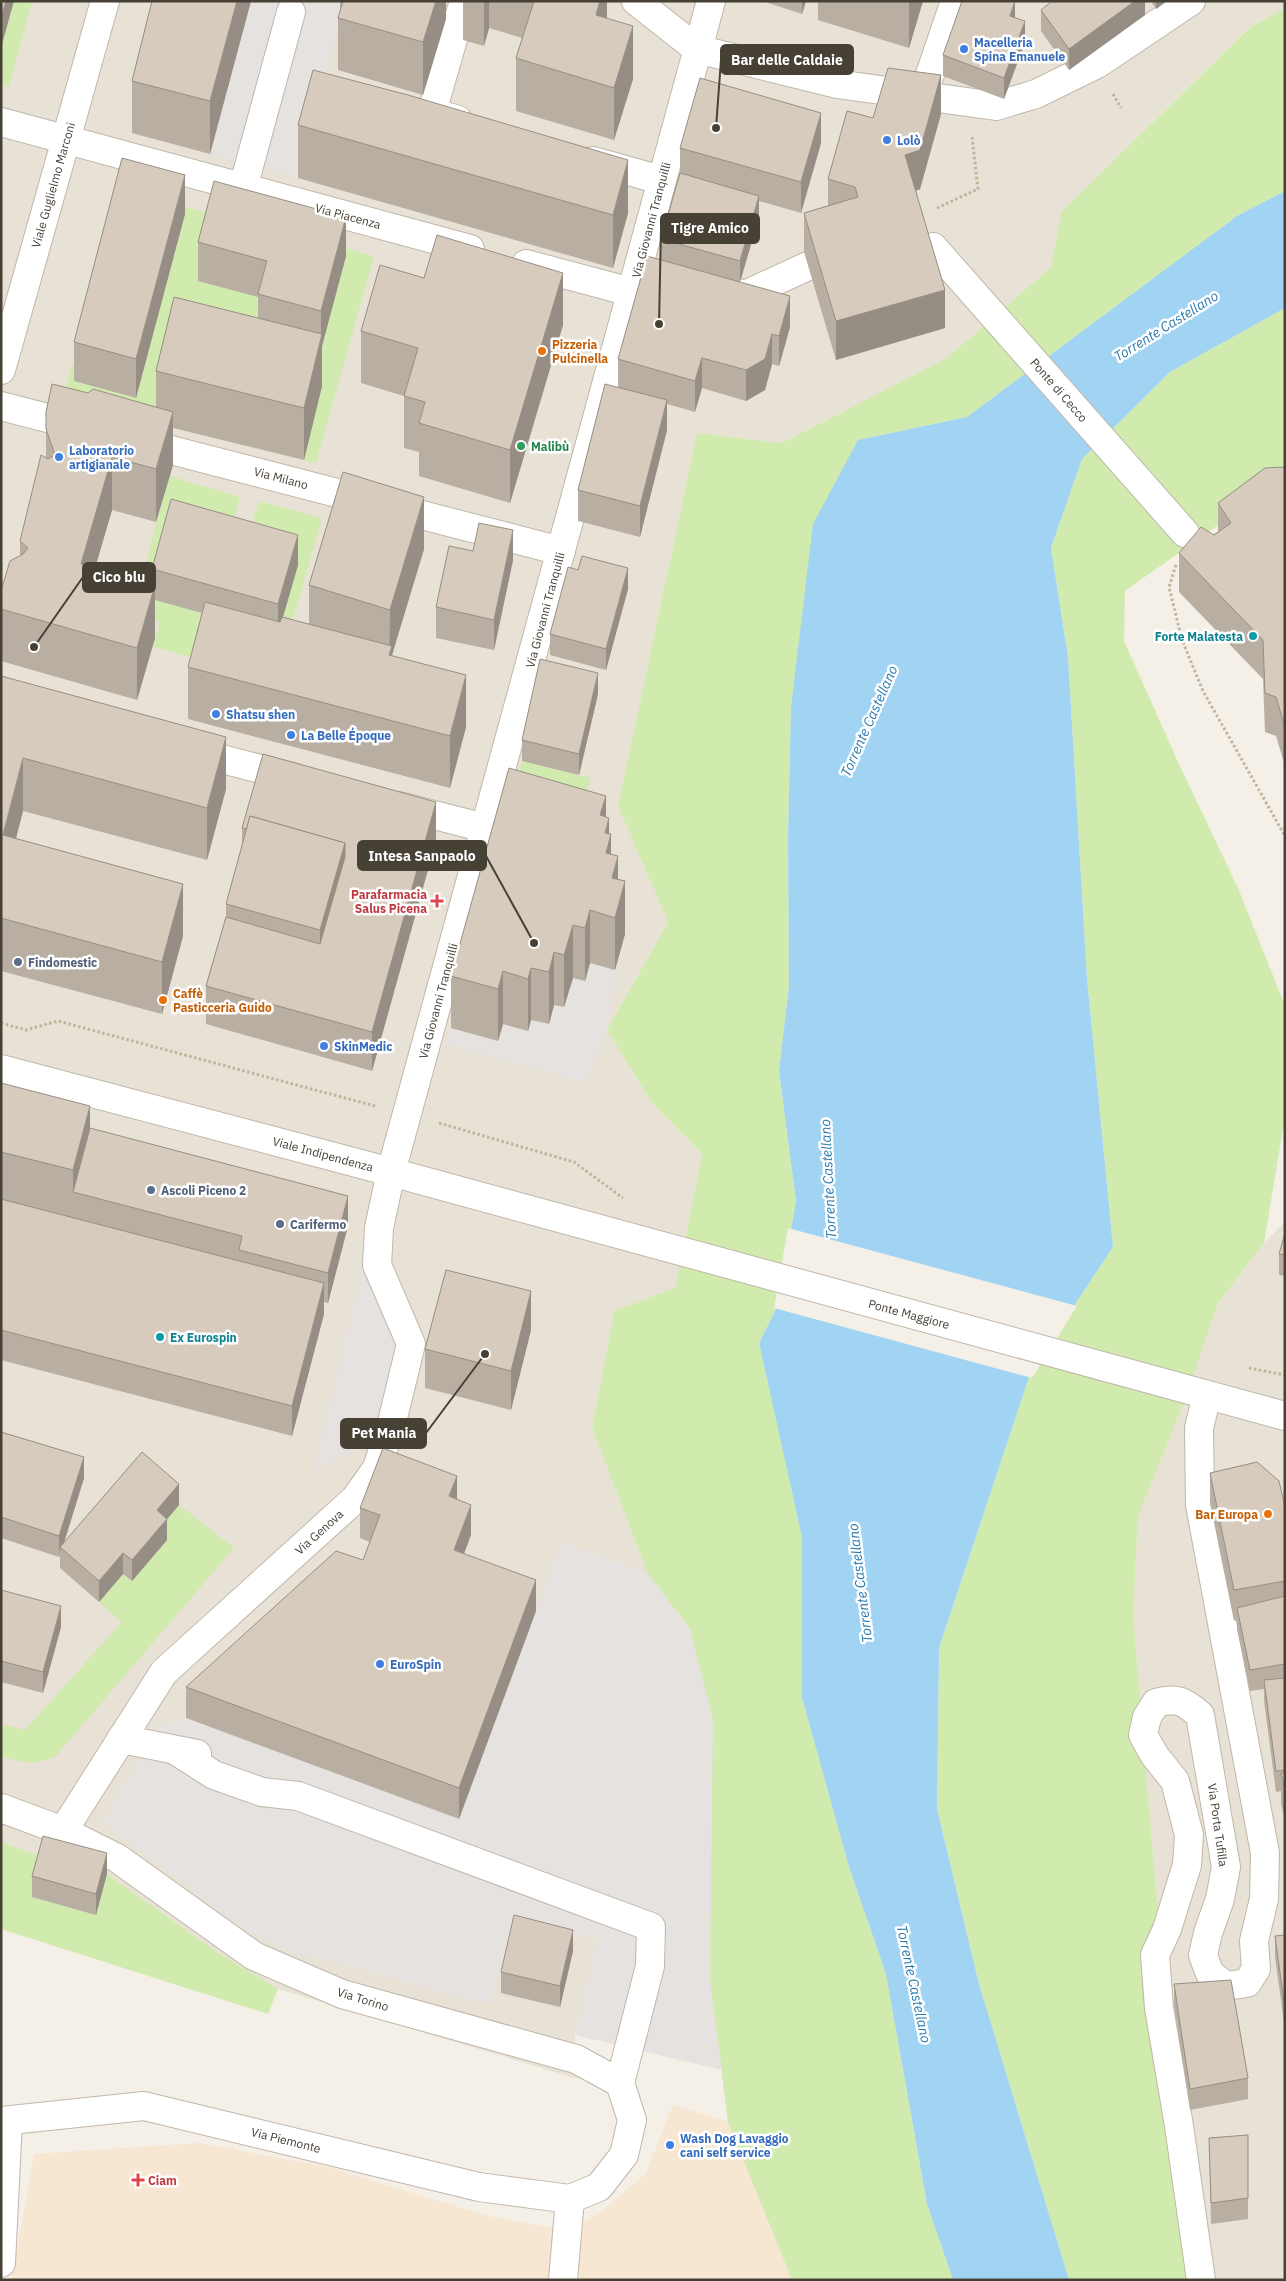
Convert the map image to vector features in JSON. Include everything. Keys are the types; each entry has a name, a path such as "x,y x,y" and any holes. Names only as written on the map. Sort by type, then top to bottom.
{"street":[{"name":"Viale Guglielmo Marconi","path":"1,370 105,1"},
{"path":"464,1 432,112 478,126"},
{"path":"636,1 697,49 837,84 923,95 969,104 996,106 1036,94 1097,64 1192,1"},
{"name":"Via Giovanni Tranquilli","path":"391,1172 711,1"},
{"path":"923,95 955,1"},
{"path":"244,188 291,12"},
{"name":"Via Piacenza","path":"1,122 631,292"},
{"path":"570,154 661,180"},
{"name":"Ponte di Cecco","path":"933,247 1185,533"},
{"path":"639,263 665,271"},
{"path":"701,282 745,295 808,266"},
{"name":"Via Milano","path":"1,406 561,551"},
{"path":"162,744 314,784"},
{"path":"371,798 485,828"},
{"name":"Viale Indipendenza","path":"2,1069 391,1172 643,1242"},
{"name":"Via Genova","path":"63,1831 164,1672 355,1499 377,1468 392,1422 411,1344 377,1265 379,1228 391,1172"},
{"name":"Ponte Maggiore","path":"643,1242 1285,1416"},
{"name":"Via Porta Tufilla","path":"1201,2280 1159,2008 1155,1955 1167,1929 1187,1865 1189,1835 1175,1781 1143,1735 1148,1717 1156,1703 1171,1699 1187,1704 1200,1715 1226,1867 1220,1899 1208,1933 1203,1955 1210,1974 1226,1986 1247,1983 1256,1969 1254,1941 1264,1899 1265,1852 1200,1505 1199,1428 1207,1395"},
{"path":"121,1739 178,1752 220,1757 268,1775 298,1796 652,1927 650,1966 620,2083"},
{"name":"Via Torino","path":"1,1808 63,1831 116,1858 254,1956 342,1994 576,2059 620,2083"},
{"name":"Via Piemonte","path":"5,2121 144,2106 479,2187 570,2199 599,2187 624,2156 632,2120 620,2083"},
{"path":"1,2263 5,2121"},
{"path":"563,2280 570,2199"}],"path":[{"path":"936,208 978,189 969,104"},
{"path":"1185,533 1169,587 1182,640 1203,691 1285,836"},
{"path":"1,1023 26,1030 58,1021 375,1106"},
{"path":"430,1121 574,1162 630,1202"}],"shaded area":[{"path":"1,1 1285,1 1285,8 1249,27 1061,212 1051,267 947,358 782,443 697,433 618,806 668,922 607,1030 652,1103 702,1154 675,1288 614,1311 592,1428 648,1574 561,1542 536,1611 454,1581 471,1536 361,1538 380,1545 363,1591 336,1581 186,1718 163,1726 130,1775 103,1823 247,1930 287,1950 490,2004 515,1914 598,1939 575,2035 578,2079 278,1989 217,1952 107,1874 43,1857 1,1842"},
{"path":"251,1 345,1 298,178 210,154"},
{"path":"590,963 615,970 607,1030 585,1083 447,1044 451,1028 498,1041 503,1024 528,1031 531,1020 549,1024 554,1005 564,1007 573,978 585,981"},
{"path":"1285,1222 1285,2280 1191,2280 1177,2140 1133,1615 1138,1515 1186,1397 1218,1303 1264,1243"},
{"path":"362,1269 384,1302 399,1342 369,1443 313,1472"},
{"path":"561,1542 648,1574 690,1629 713,1719 710,1981 722,2070 575,2035 598,1939 515,1914 490,2004 287,1950 247,1931 103,1823 130,1775 163,1726 186,1718 459,1819"},
{"path":"673,2105 728,2122 792,2280 12,2280 34,2154 199,2143 328,2167 488,2216 564,2230 599,2214 646,2173"}],"green space":[{"path":"14,1 32,1 9,86 1,84 1,48"},
{"path":"1285,8 1285,191 1237,216 967,417 858,440 791,707 788,838 789,986 779,1071 796,1201 778,1305 759,1343 802,1537 802,1698 849,1867 886,1974 927,2204 953,2280 792,2280 728,2122 710,1981 690,1629 648,1574 592,1428 614,1311 675,1288 702,1154 652,1103 607,1030 668,922 618,806 697,433 782,443 947,358 1051,267 1061,212 1250,27"},
{"path":"118,189 288,234 302,244 304,237 374,256 316,463 62,400 72,364 77,366"},
{"path":"1285,308 1285,481 1269,489 1125,591 1124,641 1178,762 1238,888 1284,1003 1285,1117 1264,1243 1218,1303 1186,1397 1138,1516 1133,1615 1177,2140 1191,2280 1069,2280 979,1984 937,1809 939,1648 1031,1371 1113,1247 1087,979 1068,657 1051,548 1082,459 1170,372"},
{"path":"169,476 240,497 227,545 244,550 259,501 322,518 282,657 194,659 153,646 160,622 133,612"},
{"path":"522,761 590,778 580,822 511,805"},
{"path":"179,1505 234,1548 56,1756 41,1761 28,1762 1,1756 1,1724 25,1730 122,1622 99,1602 123,1574 132,1581 167,1540 157,1531"},
{"path":"1,1842 43,1857 96,1915 107,1874 217,1952 278,1989 268,2014 1,1929"}],"water":[{"name":"Torrente Castellano","path":"1285,191 1285,308 1170,372 1082,459 1051,548 1068,657 1087,979 1113,1247 1031,1371 939,1648 937,1809 979,1984 1069,2280 953,2280 927,2204 886,1974 849,1867 802,1698 802,1537 759,1343 778,1305 796,1201 779,1071 789,986 788,838 791,707 813,524 858,440 967,417 1237,216"}],"pier":[{"path":"788,1228 1077,1306 1032,1378 774,1308"}],"building":[{"path":"1,1 6,1 1,17"},
{"path":"152,1 237,1 210,101 132,81"},
{"path":"343,1 436,1 423,42 338,18"},
{"path":"534,1 600,1 596,15 633,26 614,88 516,58"},
{"path":"962,1 1015,1 1010,16 1025,21 1004,78 943,55"},
{"path":"1052,1 1135,1 1069,49 1041,10"},
{"path":"888,68 941,75 920,150 905,155 945,290 836,321 804,213 858,197 855,187 828,179 847,111 873,118"},
{"path":"313,70 408,95 628,160 613,215 298,125"},
{"path":"700,78 821,113 801,182 680,148"},
{"path":"122,158 185,175 136,359 74,342"},
{"path":"680,173 759,196 740,261 661,239"},
{"path":"214,181 346,217 321,311 258,294 267,261 198,242"},
{"path":"437,235 563,273 510,450 419,423 425,402 404,396 418,348 361,331 380,265 424,278"},
{"path":"647,256 790,296 779,336 772,334 765,359 746,370 702,358 695,381 618,359"},
{"path":"174,297 322,334 304,408 156,371"},
{"path":"52,384 88,393 93,389 173,412 156,469 112,457 81,564 155,585 137,648 1,609 1,591 10,561 23,554 28,548 20,541 41,455 48,459 55,455 46,429 46,412"},
{"path":"605,384 667,400 640,506 578,490"},
{"name":"Forte Malatesta","path":"1285,467 1285,727 1276,697 1265,693 1263,640 1179,553 1201,527 1214,535 1231,523 1218,503 1265,468"},
{"path":"343,472 424,497 390,610 309,585"},
{"path":"171,499 298,535 278,604 152,569"},
{"path":"479,523 513,530 494,620 436,607 449,546 473,551"},
{"path":"582,556 628,568 606,649 550,634 568,567 578,570"},
{"path":"205,602 280,622 282,617 392,646 389,655 466,675 450,736 188,667"},
{"path":"540,659 598,673 579,754 522,740"},
{"path":"1,676 226,737 207,808 23,758 3,835 183,884 162,962 1,918"},
{"path":"263,754 436,802 372,1032 206,986 226,917 320,944 345,857 345,843 250,816 247,829 242,828"},
{"path":"509,768 606,796 600,815 609,818 605,833 611,834 606,853 618,856 612,878 625,881 615,918 590,910 585,928 573,925 564,955 554,952 549,972 531,968 528,979 503,971 498,989 451,976"},
{"path":"250,816 345,843 320,930 226,904"},
{"path":"1,1083 90,1106 73,1170 1,1152"},
{"path":"90,1128 348,1196 328,1273 239,1250 242,1236 73,1192"},
{"name":"Ex Eurospin","path":"1,1199 324,1283 292,1406 1,1330"},
{"path":"1285,1233 1285,1255 1279,1254"},
{"path":"446,1270 531,1291 511,1371 425,1349"},
{"path":"1,1432 84,1457 59,1536 1,1517"},
{"name":"EuroSpin","path":"383,1448 457,1476 449,1496 471,1505 454,1550 536,1580 459,1788 186,1687 336,1551 363,1560 380,1515 360,1508"},
{"path":"142,1452 179,1484 157,1510 167,1519 132,1560 123,1553 99,1581 60,1547"},
{"path":"1257,1462 1279,1481 1285,1507 1285,1581 1234,1590 1210,1473"},
{"path":"1,1590 61,1606 43,1672 1,1661"},
{"path":"1285,1596 1285,1664 1250,1670 1237,1608"},
{"path":"1285,1678 1285,1770 1276,1771 1264,1680"},
{"path":"1281,1773 1285,1773 1285,1790"},
{"path":"43,1836 107,1853 96,1894 32,1876"},
{"path":"514,1915 573,1930 560,1986 501,1972"},
{"path":"1285,1935 1285,2002 1284,2002 1275,1936"},
{"path":"1231,1980 1248,2078 1190,2089 1174,1984"},
{"path":"1248,2135 1248,2198 1211,2203 1209,2138"}],"place":[{"name":"Macelleria Spina Emanuele","path":"964,49"},
{"name":"Bar delle Caldaie","path":"716,128"},
{"name":"Lolò","path":"887,140"},
{"name":"Tigre Amico","path":"659,324"},
{"name":"Pizzeria Pulcinella","path":"542,351"},
{"name":"Malibù","path":"521,446"},
{"name":"Laboratorio artigianale","path":"59,457"},
{"name":"Forte Malatesta","path":"1253,636"},
{"name":"Cico blu","path":"34,647"},
{"name":"Shatsu shen","path":"216,714"},
{"name":"La Belle Époque","path":"291,735"},
{"name":"Parafarmacia Salus Picena","path":"437,901"},
{"name":"Intesa Sanpaolo","path":"534,943"},
{"name":"Findomestic","path":"18,962"},
{"name":"Caffè Pasticceria Guido","path":"163,1000"},
{"name":"SkinMedic","path":"324,1046"},
{"name":"Ascoli Piceno 2","path":"151,1190"},
{"name":"Carifermo","path":"280,1224"},
{"name":"Ex Eurospin","path":"160,1337"},
{"name":"Pet Mania","path":"485,1354"},
{"name":"Bar Europa","path":"1268,1514"},
{"name":"EuroSpin","path":"380,1664"},
{"name":"Wash Dog Lavaggio cani self service","path":"670,2145"},
{"name":"Ciam","path":"138,2180"}]}
